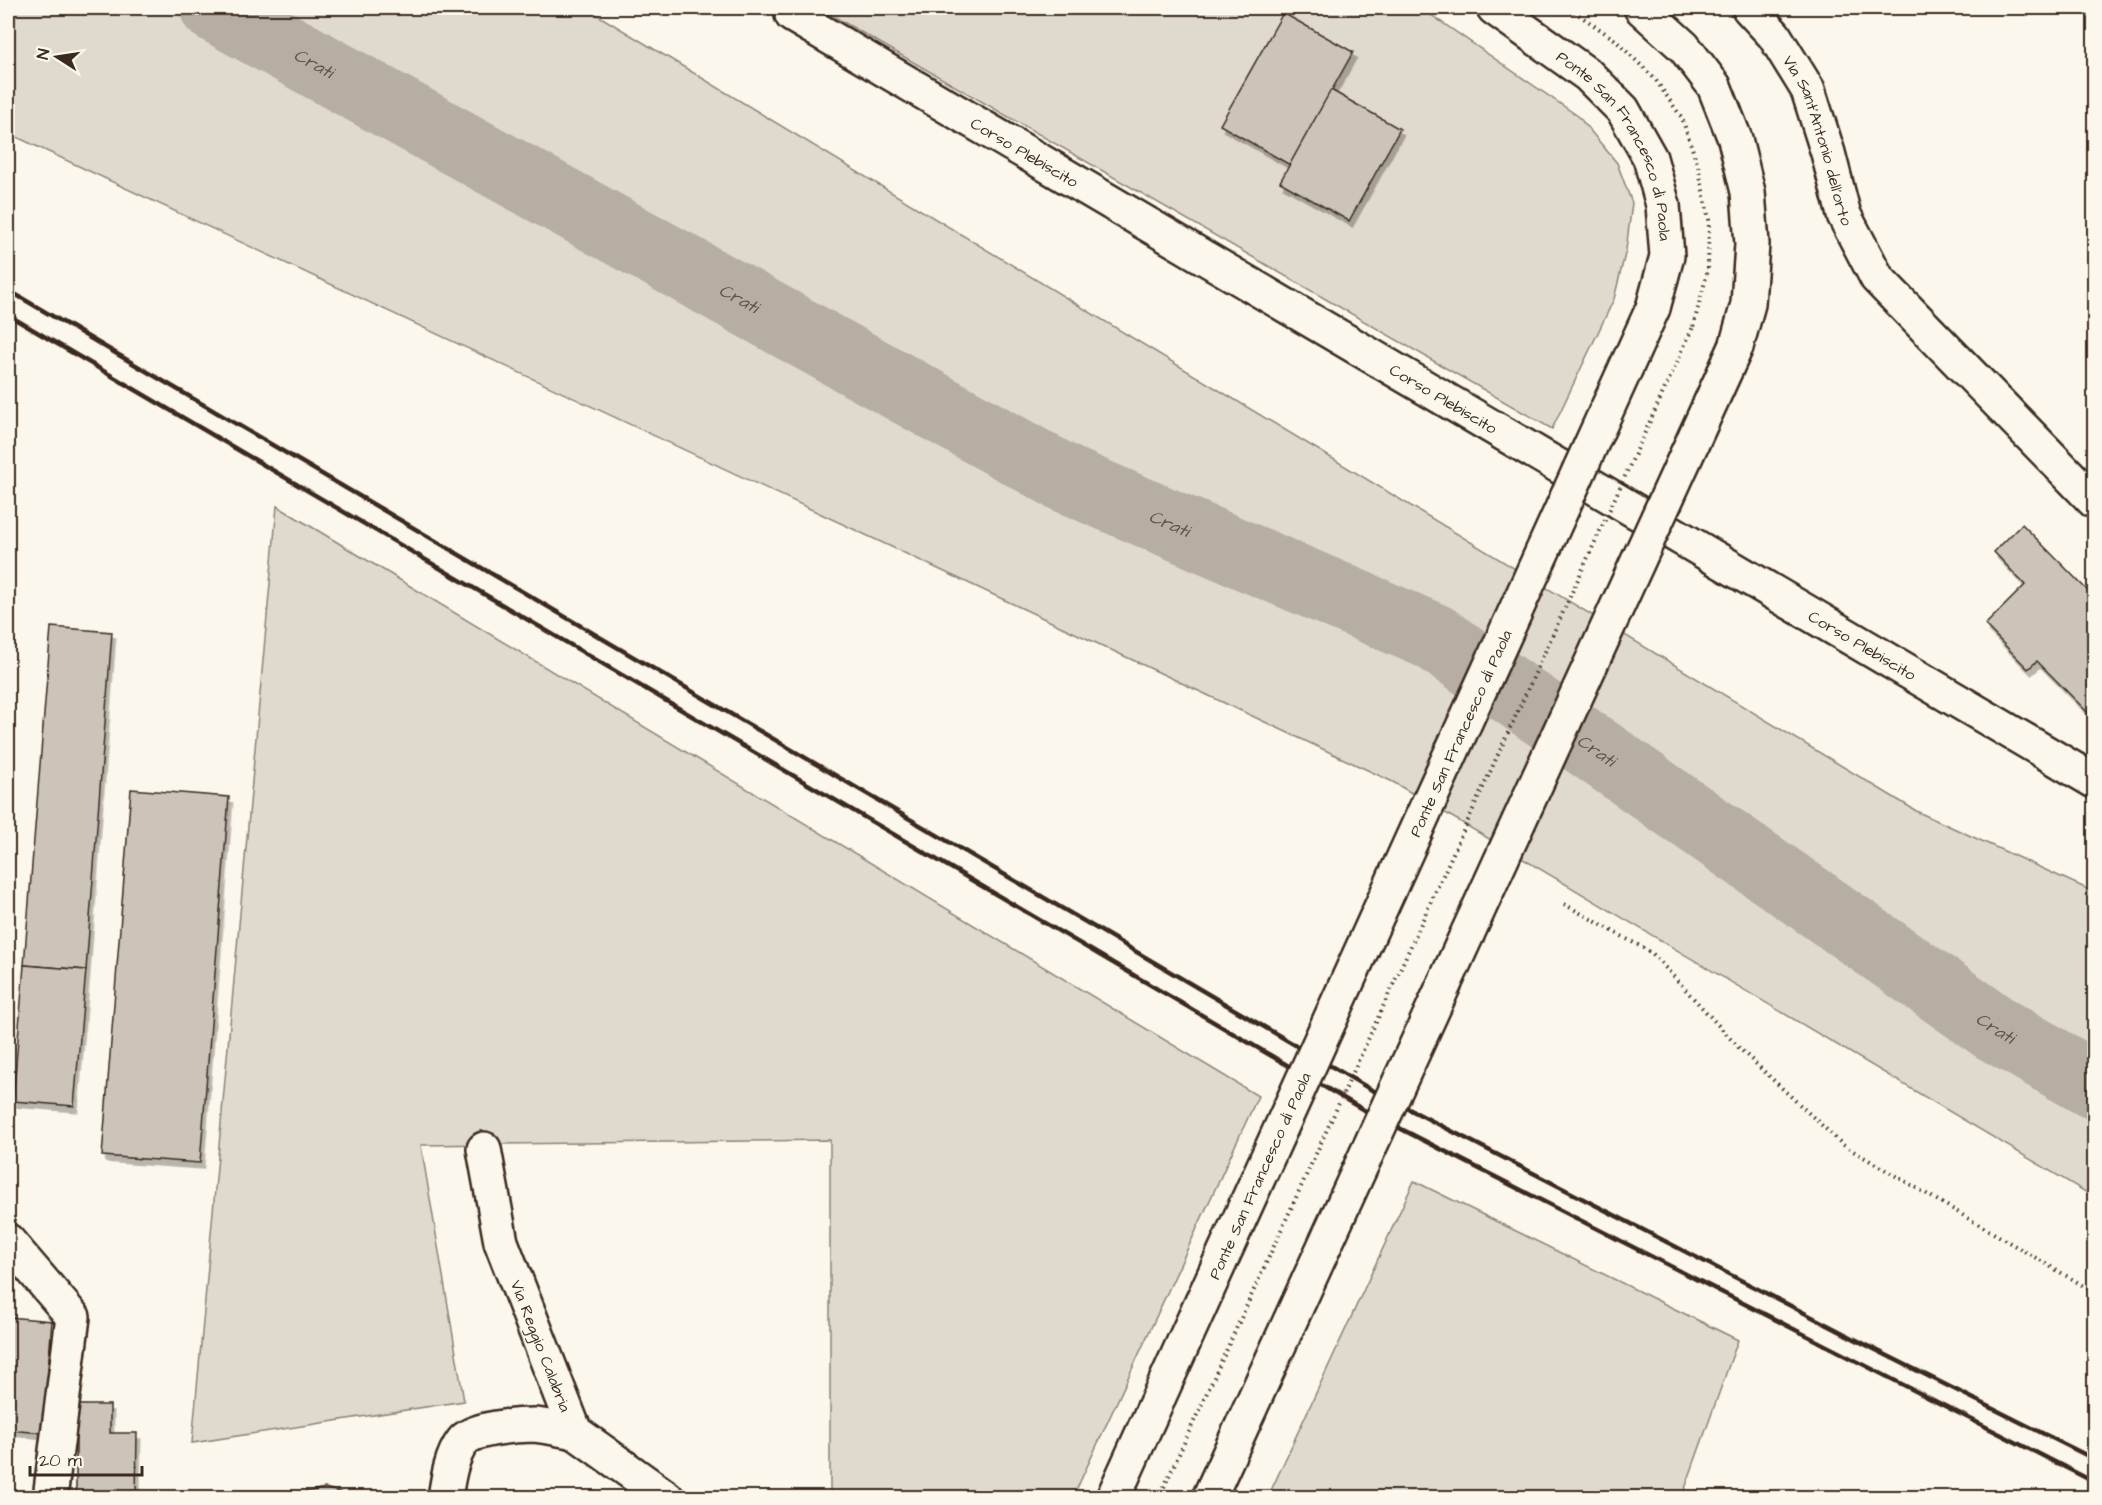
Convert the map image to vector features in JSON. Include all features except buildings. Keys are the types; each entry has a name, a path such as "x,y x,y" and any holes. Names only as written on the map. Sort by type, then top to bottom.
{"street":[{"name":"Ponte San Francesco di Paola","path":"1113,1497 1653,308 1667,256 1663,205 1650,158 1623,110 1588,75 1494,8"},
{"path":"1209,1497 1736,348 1748,304 1752,244 1748,192 1734,139 1714,86 1684,47 1641,8"},
{"name":"Via Sant'Antonio dell'orto","path":"1749,8 1774,35 1808,90 1844,215 1877,278 2094,501"},
{"name":"Corso Plebiscito","path":"792,15 2094,781"},
{"name":"Via Reggio Calabria","path":"484,1149 501,1242 575,1432 667,1497"},
{"path":"8,1241 73,1317 50,1497"},
{"path":"445,1497 455,1456 465,1439 481,1431 533,1425 575,1432"}],"path":[{"path":"1159,1497 1693,327"},
{"path":"1564,904 1652,953 1740,1049 1844,1144 2094,1292"}],"shaded area":[{"path":"8,8 586,8 1918,812 2094,892 2094,1197 1393,782 8,133"},
{"path":"819,8 1421,8 1578,116 1617,163 1632,203 1626,250 1614,299 1552,429"},
{"path":"277,506 1258,1096 1073,1497 830,1497 830,1140 421,1145 464,1401 192,1443"},
{"path":"1414,1181 1738,1340 1682,1497 1268,1497"}],"waterway":[{"name":"Crati","path":"214,8 1066,479 1434,637 1996,1029 2094,1085"}],"railway":[{"path":"8,290 1370,1089 1876,1350 2094,1459"},
{"path":"8,315 1362,1109 2094,1482"}]}
